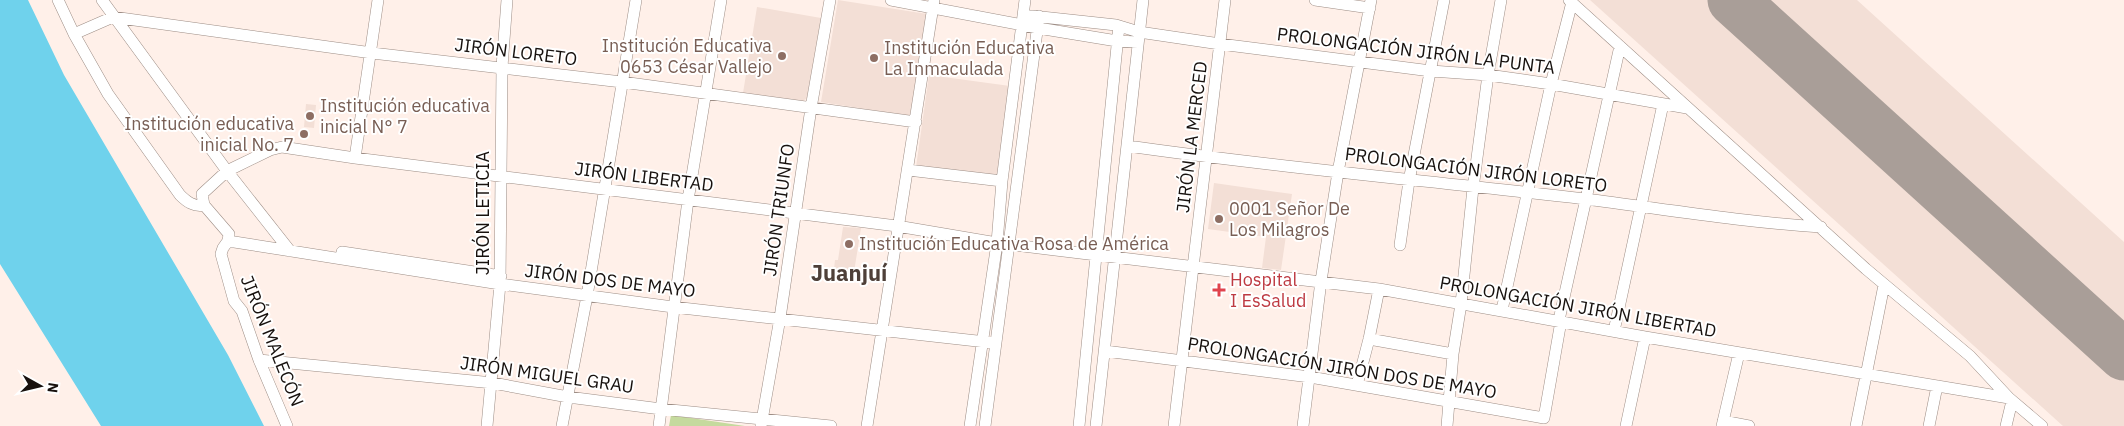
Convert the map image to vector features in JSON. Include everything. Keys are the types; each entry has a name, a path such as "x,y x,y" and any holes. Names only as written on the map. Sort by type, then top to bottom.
{"street":[{"path":"58,0 74,34 108,94 180,195 194,205 203,200 229,238"},
{"path":"102,0 227,172 287,247"},
{"path":"355,158 372,53 378,0"},
{"name":"JIRÓN LETICIA","path":"487,426 493,384 501,280 502,68 507,0"},
{"path":"562,426 587,296 636,0"},
{"path":"658,426 688,200 721,0"},
{"name":"JIRÓN TRIUNFO","path":"762,423 830,0"},
{"path":"891,0 934,4 1038,22 1119,26 1139,37"},
{"path":"985,426 995,343 1003,243 1002,181 1026,0"},
{"path":"1096,426 1128,146 1142,0"},
{"name":"JIRÓN LA MERCED","path":"1174,426 1180,360 1207,158 1225,0"},
{"path":"1304,426 1321,281 1338,172 1370,4 1315,0"},
{"path":"1400,245 1444,0"},
{"path":"1447,426 1453,354 1461,304 1473,188 1488,75 1501,0"},
{"path":"1502,310 1571,1 1884,285 1970,356 2010,399 2042,426"},
{"path":"867,426 897,226 916,122 934,4"},
{"path":"74,34 113,17"},
{"name":"JIRÓN LORETO","path":"113,17 372,53 622,82 916,122"},
{"path":"1038,22 1117,41 1139,37"},
{"path":"970,426 982,342 1003,243 1038,22"},
{"path":"1079,426 1119,26"},
{"name":"PROLONGACIÓN JIRÓN LA PUNTA","path":"1139,37 1220,44 1431,71 1488,75 1688,108"},
{"path":"1560,320 1620,46"},
{"path":"1614,331 1663,104"},
{"name":"PROLONGACIÓN JIRÓN LORETO","path":"1128,146 1207,158 1585,200 1777,224 1822,227"},
{"name":"JIRÓN LIBERTAD","path":"203,200 227,172 270,150 282,147 355,158 897,226 1003,243 1096,254"},
{"path":"908,170 1002,181"},
{"name":"JIRÓN DOS DE MAYO","path":"229,238 501,280 587,296 995,343"},
{"name":"JIRÓN MALECÓN","path":"229,238 221,254 234,301 242,311 259,360 287,426"},
{"name":"PROLONGACIÓN JIRÓN LIBERTAD","path":"1096,254 1379,289 2010,399"},
{"path":"1856,426 1884,285"},
{"path":"1357,385 1370,339 1379,289"},
{"name":"PROLONGACIÓN JIRÓN DOS DE MAYO","path":"1105,351 1310,377 1544,418 1560,320"},
{"path":"1626,426 1645,336"},
{"path":"1370,339 1453,354"},
{"path":"1739,353 1723,423 1749,426"},
{"name":"JIRÓN MIGUEL GRAU","path":"259,360 493,384 568,397 762,423 831,426"},
{"path":"1929,426 1937,386"},
{"path":"2006,426 2010,399"}],"shaded area":[{"name":"Institución Educativa La Inmaculada","path":"838,0 927,14 910,116 821,102"},
{"path":"1590,0 1857,0 2124,242 2124,426 2063,426"},
{"name":"Institución Educativa 0653 César Vallejo","path":"757,7 821,18 807,98 803,101 743,93"},
{"path":"929,75 1010,86 997,178 916,167"},
{"name":"Institución educativa inicial N° 7","path":"306,104 316,105 314,128 304,127"},
{"path":"1214,183 1292,194 1281,270 1262,268 1266,237 1208,229"},
{"name":"Institución Educativa Rosa de América","path":"843,227 861,228 854,272 834,269 835,260 838,260"}],"green space":[{"path":"671,415 745,426 669,426"}],"water":[{"path":"0,0 28,0 64,75 228,355 264,426 101,426 0,264"}],"runway":[{"path":"1733,0 2124,355"}],"place":[{"name":"Institución Educativa 0653 César Vallejo","path":"782,56"},
{"name":"Institución Educativa La Inmaculada","path":"874,58"},
{"name":"Institución educativa inicial N° 7","path":"310,116"},
{"name":"Institución educativa inicial No. 7","path":"304,134"},
{"name":"0001 Señor De Los Milagros","path":"1219,219"},
{"name":"Institución Educativa Rosa de América","path":"849,244"},
{"name":"Hospital I EsSalud","path":"1219,290"}],"district":[{"name":"Juanjuí","path":"849,273"}]}
